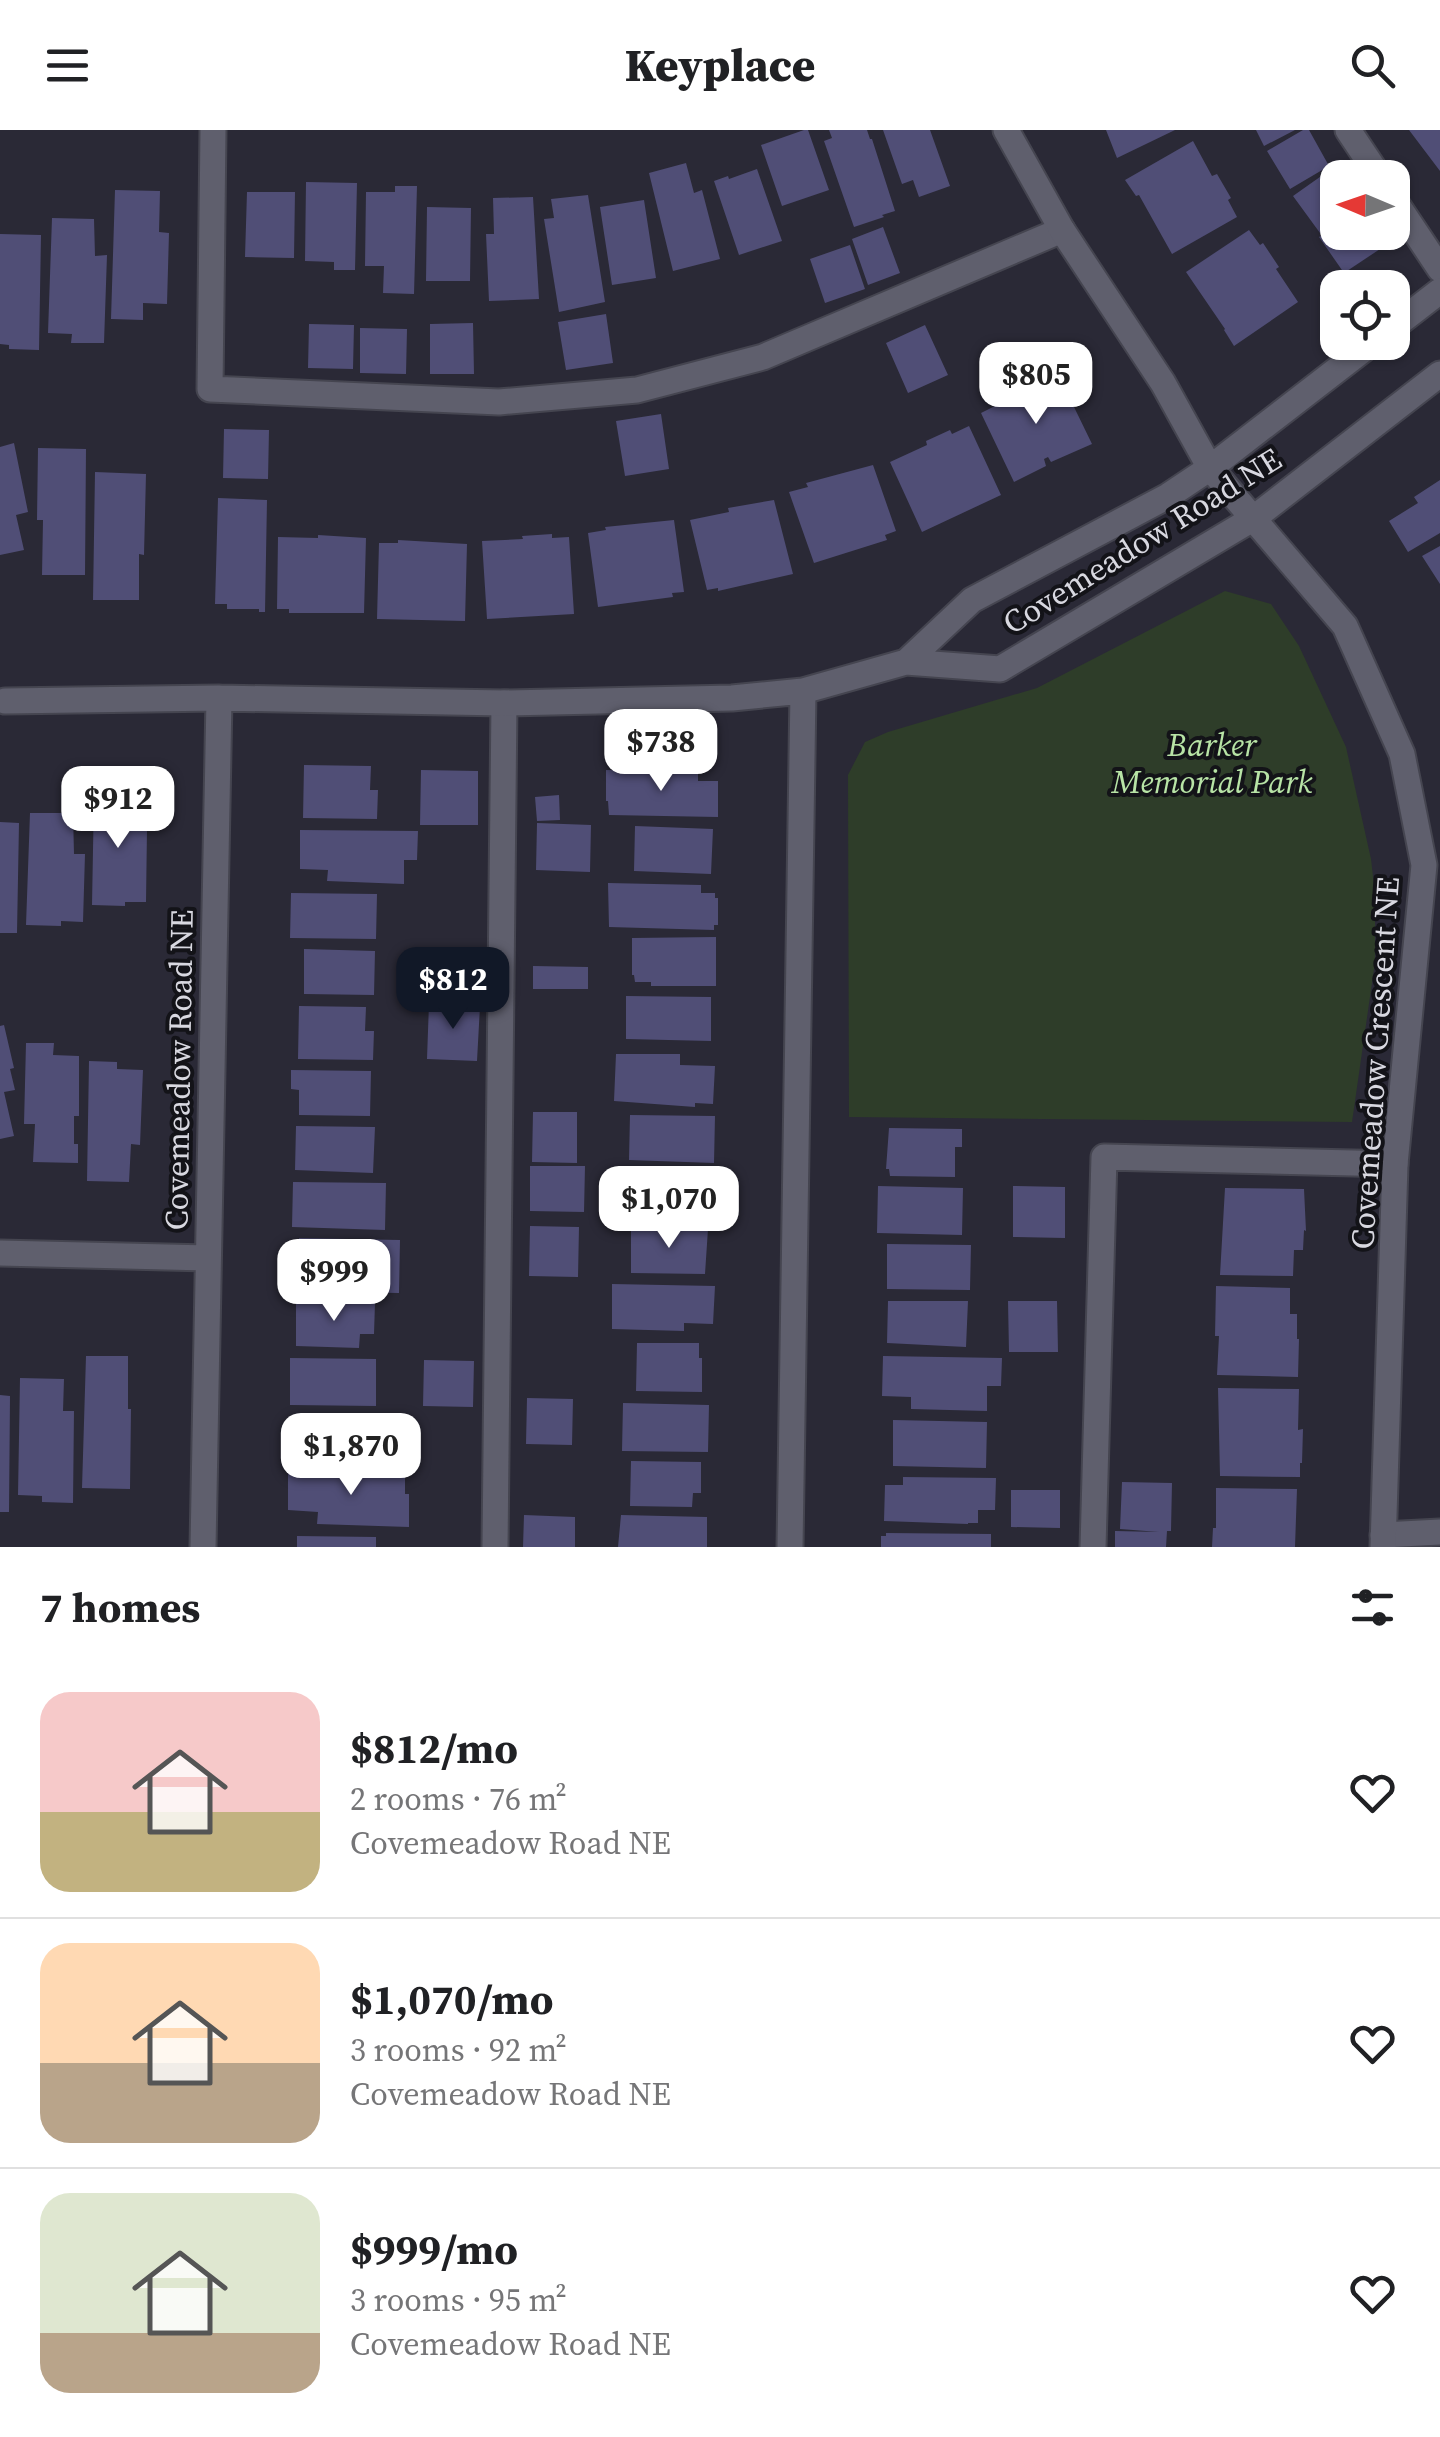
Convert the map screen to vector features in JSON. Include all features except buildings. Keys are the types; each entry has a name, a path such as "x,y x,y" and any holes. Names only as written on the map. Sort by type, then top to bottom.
{"street":[{"path":"213,130 210,389 498,402 636,390 763,357 1062,230"},
{"name":"Covemeadow Crescent NE","path":"1006,130 1062,230 1163,383 1210,468 1345,626 1402,754 1424,866 1396,1164 1383,1541"},
{"path":"1348,130 1368,160"},
{"path":"1410,224 1440,269"},
{"path":"1410,314 1440,291"},
{"name":"Covemeadow Road NE","path":"906,662 972,600 1168,496 1350,360"},
{"name":"Covemeadow Road NE","path":"203,1547 220,698 504,704 732,698 803,691 906,662 1000,669 1254,518 1440,374"},
{"path":"790,1547 803,691"},
{"path":"5,701 220,698"},
{"path":"495,1547 504,704"},
{"path":"1094,1547 1104,1157 1396,1164"},
{"path":"0,1253 208,1258"},
{"path":"1383,1541 1440,1532"}],"green space":[{"name":"Barker Memorial Park","path":"1225,591 1271,604 1299,646 1346,747 1375,894 1375,962 1352,1122 849,1117 848,775 865,742 1037,688"}]}
